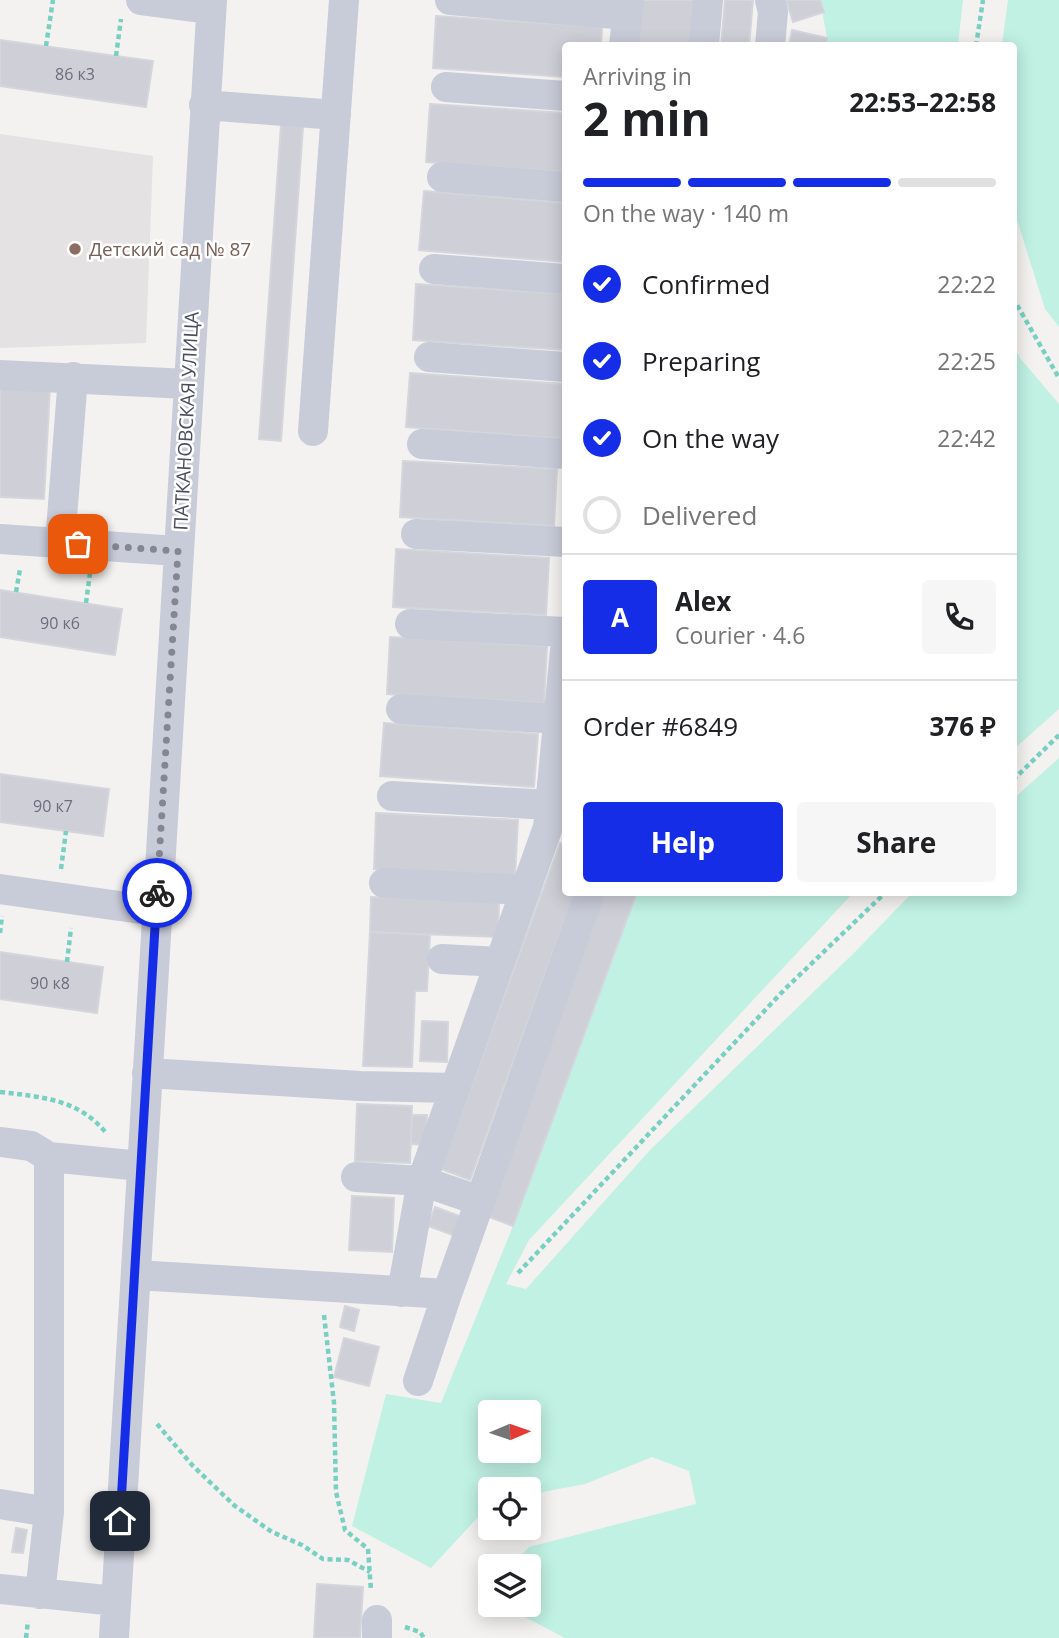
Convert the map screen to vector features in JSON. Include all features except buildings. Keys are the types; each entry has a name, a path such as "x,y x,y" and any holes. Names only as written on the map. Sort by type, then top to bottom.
{"street":[{"path":"313,431 344,0"},
{"path":"704,42 708,0"},
{"path":"770,0 773,12 770,42"},
{"path":"450,1 628,7 624,42"},
{"path":"131,6 212,5"},
{"name":"ПАТКАНОВСКАЯ УЛИЦА","path":"114,1638 155,911 212,5"},
{"path":"446,87 562,96"},
{"path":"205,105 336,115"},
{"path":"442,177 562,187"},
{"path":"434,269 562,279"},
{"path":"429,357 562,367"},
{"path":"0,375 188,384"},
{"path":"60,543 73,377"},
{"path":"422,444 562,454"},
{"path":"416,534 562,542"},
{"path":"0,539 178,551"},
{"path":"410,624 562,632"},
{"path":"402,1292 422,1181 526,890 555,820 562,684"},
{"path":"401,709 559,719"},
{"path":"392,796 555,820"},
{"path":"384,883 526,890"},
{"path":"0,889 155,911"},
{"path":"418,1381 589,896"},
{"path":"442,959 500,962"},
{"path":"147,1073 360,1086 455,1088"},
{"path":"0,1142 31,1146 49,1157 141,1166"},
{"path":"40,1594 49,1512 49,1157"},
{"path":"356,1178 422,1181 480,1201"},
{"path":"136,1275 447,1294"},
{"path":"0,1504 49,1512"},
{"path":"0,1589 116,1601"}],"path":[{"path":"46,46 53,0"},
{"path":"977,42 983,0"},
{"path":"116,56 131,6"},
{"path":"1017,305 1059,378"},
{"path":"1017,776 1059,735"},
{"path":"57,897 66,831"},
{"path":"518,1273 785,989 882,896"},
{"path":"0,1092 50,1098 80,1109 100,1126 114,1143"},
{"path":"321,1287 334,1403 336,1492 345,1530 368,1549 371,1604 377,1629"},
{"path":"128,1388 193,1465 235,1506 272,1532 302,1545 323,1559 348,1560 370,1572"}],"shaded area":[{"name":"Детский сад № 87","path":"0,134 153,156 146,343 0,348"}],"green space":[{"path":"820,0 963,0 958,42 826,42"},
{"path":"1008,0 1059,0 1059,327 1045,309 1017,220 1017,42 1002,42"},
{"path":"1017,352 1059,404 1059,709 1017,746"},
{"path":"1059,758 1059,1638 565,1638 525,1617 541,1617 541,1554 522,1554 529,1547 696,1504 689,1471 652,1457 585,1484 541,1493 541,1477 478,1477 478,1517 431,1568 352,1526 386,1394 441,1403 513,1226 636,896 850,896 529,1240 506,1284 526,1289 650,1150 855,952 909,896 1017,896 1017,795"}],"way so far":[{"path":"78,544 178,551 157,893"}],"place":[{"name":"Детский сад № 87","path":"75,249"}],"route":[{"path":"120,1521 157,893"}]}
